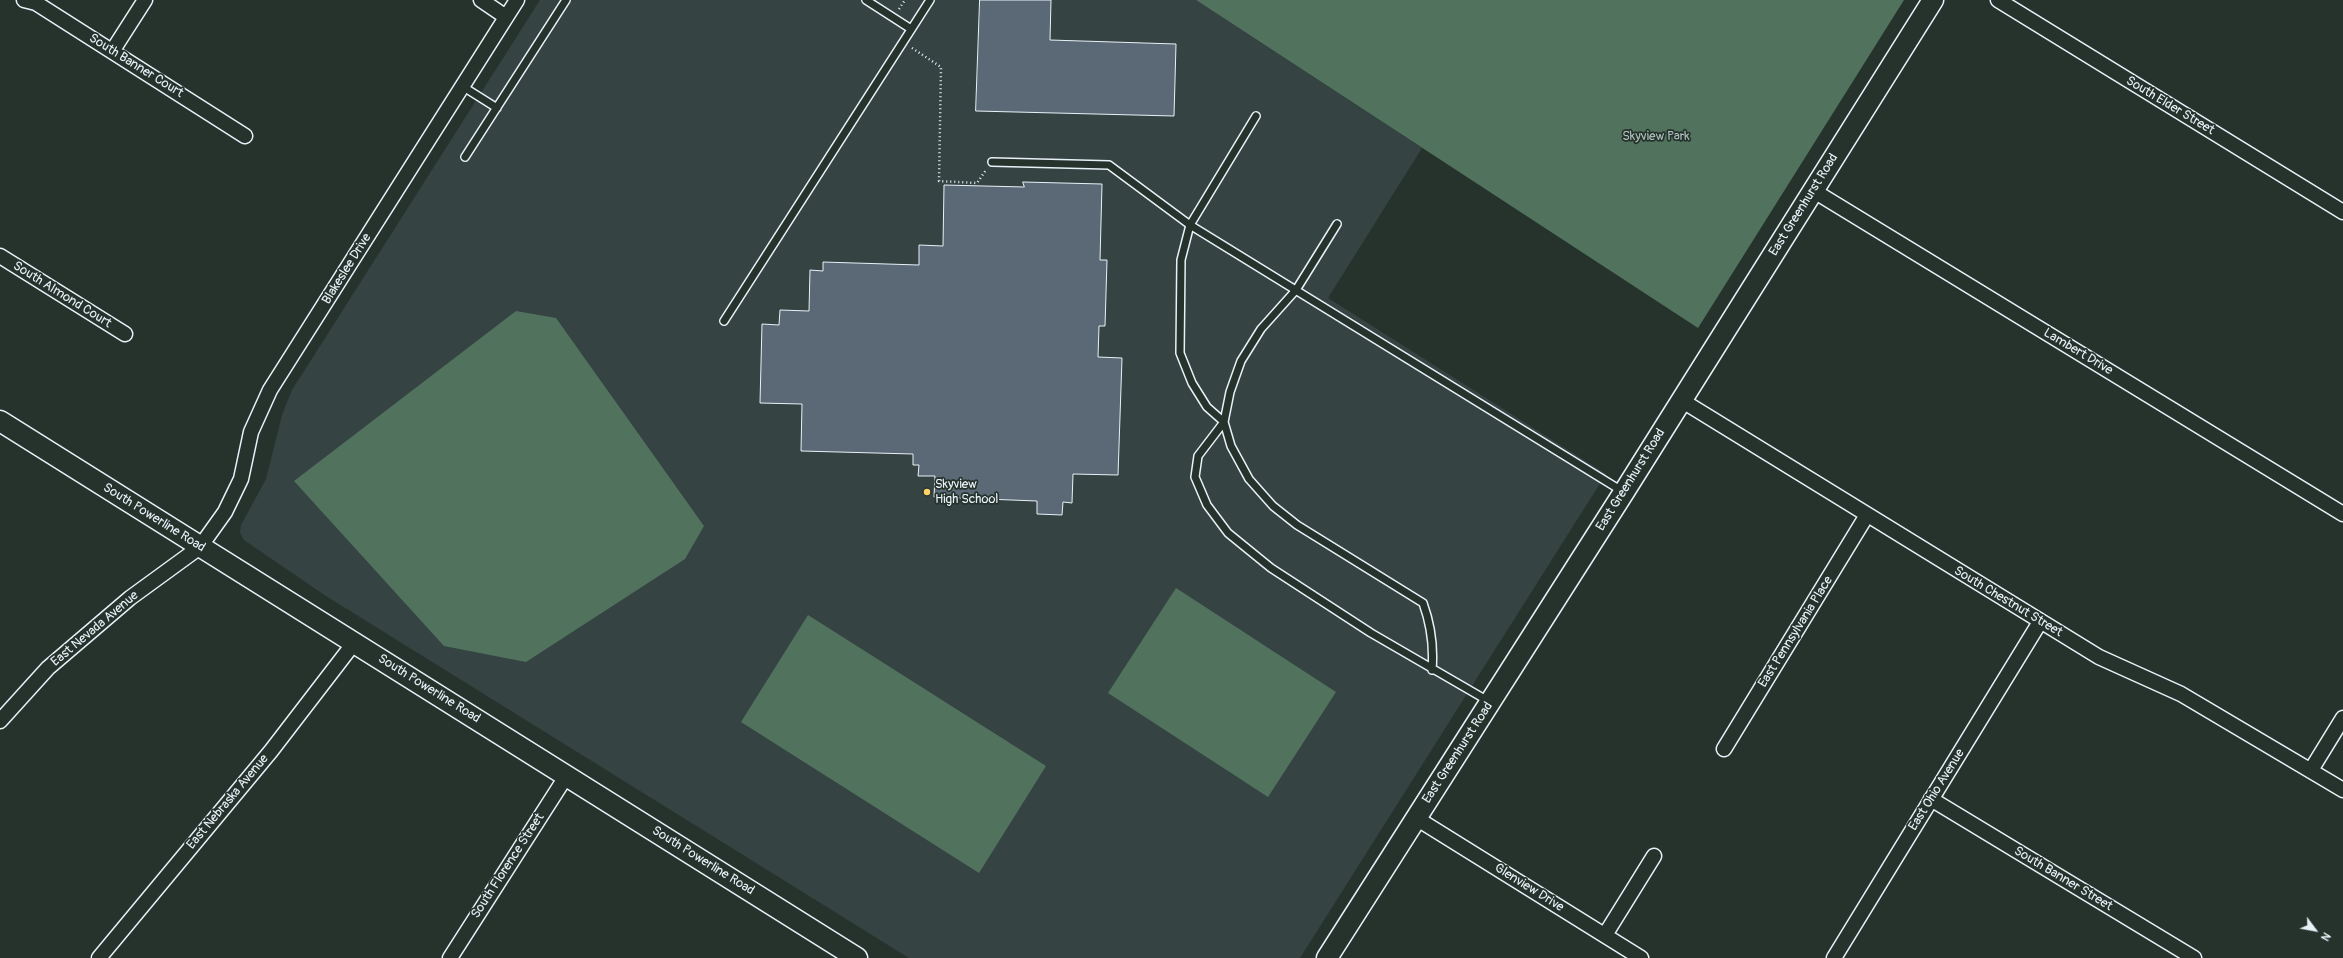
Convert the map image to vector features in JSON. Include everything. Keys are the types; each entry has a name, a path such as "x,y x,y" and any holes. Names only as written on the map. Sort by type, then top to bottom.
{"main road":[{"name":"East Greenhurst Road","path":"1327,958 1624,492 1933,0"},
{"name":"South Powerline Road","path":"0,421 857,958"}],"street":[{"name":"South Banner Court","path":"24,0 36,4 113,50 245,136"},
{"path":"113,50 145,0"},
{"path":"481,0 506,17"},
{"name":"Blakeslee Drive","path":"200,547 225,512 241,479 251,432 270,390 517,0"},
{"name":"South Elder Street","path":"1998,0 2343,212"},
{"name":"Lambert Drive","path":"1814,190 2343,514"},
{"name":"South Almond Court","path":"0,256 125,334"},
{"name":"South Chestnut Street","path":"1681,400 2040,622 2100,657 2181,694 2343,790"},
{"name":"East Pennsylvania Place","path":"1724,748 1867,515"},
{"name":"East Nevada Avenue","path":"0,721 48,668 130,598 200,547"},
{"name":"East Ohio Avenue","path":"1834,958 2040,622"},
{"name":"East Nebraska Avenue","path":"99,958 271,751 354,643"},
{"path":"2311,770 2343,718"},
{"name":"South Florence Street","path":"450,958 567,775"},
{"name":"South Banner Street","path":"1932,799 2194,958"},
{"name":"Glenview Drive","path":"1416,818 1641,958"},
{"path":"1605,935 1654,856"}],"lane":[{"path":"466,158 566,0"},
{"path":"866,0 911,29"},
{"path":"724,321 930,0"},
{"path":"462,86 497,108"},
{"path":"1256,116 1190,224 1181,260 1180,353 1192,384 1207,407 1224,422 1231,446 1249,479 1273,506 1297,525 1423,602 1430,620 1434,646 1432,670"},
{"path":"992,162 1109,165 1190,224 1624,492"},
{"path":"1337,224 1296,290 1261,329 1241,361 1230,392 1224,422 1198,456 1195,476 1207,505 1228,533 1271,568 1371,633 1432,670 1490,702"}],"path":[{"path":"902,43 941,67 939,182 977,183 992,162"}],"shaded area":[{"name":"Skyview High School","path":"540,0 1196,0 1422,148 1328,298 1606,474 1300,958 909,958 326,596 244,540 240,533 241,525 266,479 282,415 292,390"}],"green space":[{"name":"Skyview Park","path":"1196,0 1904,0 1698,328"},
{"path":"516,311 556,318 704,526 685,559 526,662 444,646 294,481"},
{"path":"1176,588 1336,692 1268,797 1108,693"},
{"path":"808,615 1046,766 979,873 741,722"}],"building":[{"path":"980,0 1051,0 1050,40 1176,44 1174,116 976,111"},
{"path":"1023,182 1102,184 1100,260 1107,260 1105,326 1099,326 1098,357 1122,358 1118,475 1073,474 1072,503 1063,502 1062,515 1037,514 1037,501 934,497 935,476 918,476 919,465 913,465 913,454 801,451 802,404 760,403 762,324 779,325 780,310 809,311 810,270 823,271 823,262 919,265 919,245 943,246 944,185 1024,187"}],"place":[{"name":"Skyview High School","path":"927,492"}]}
